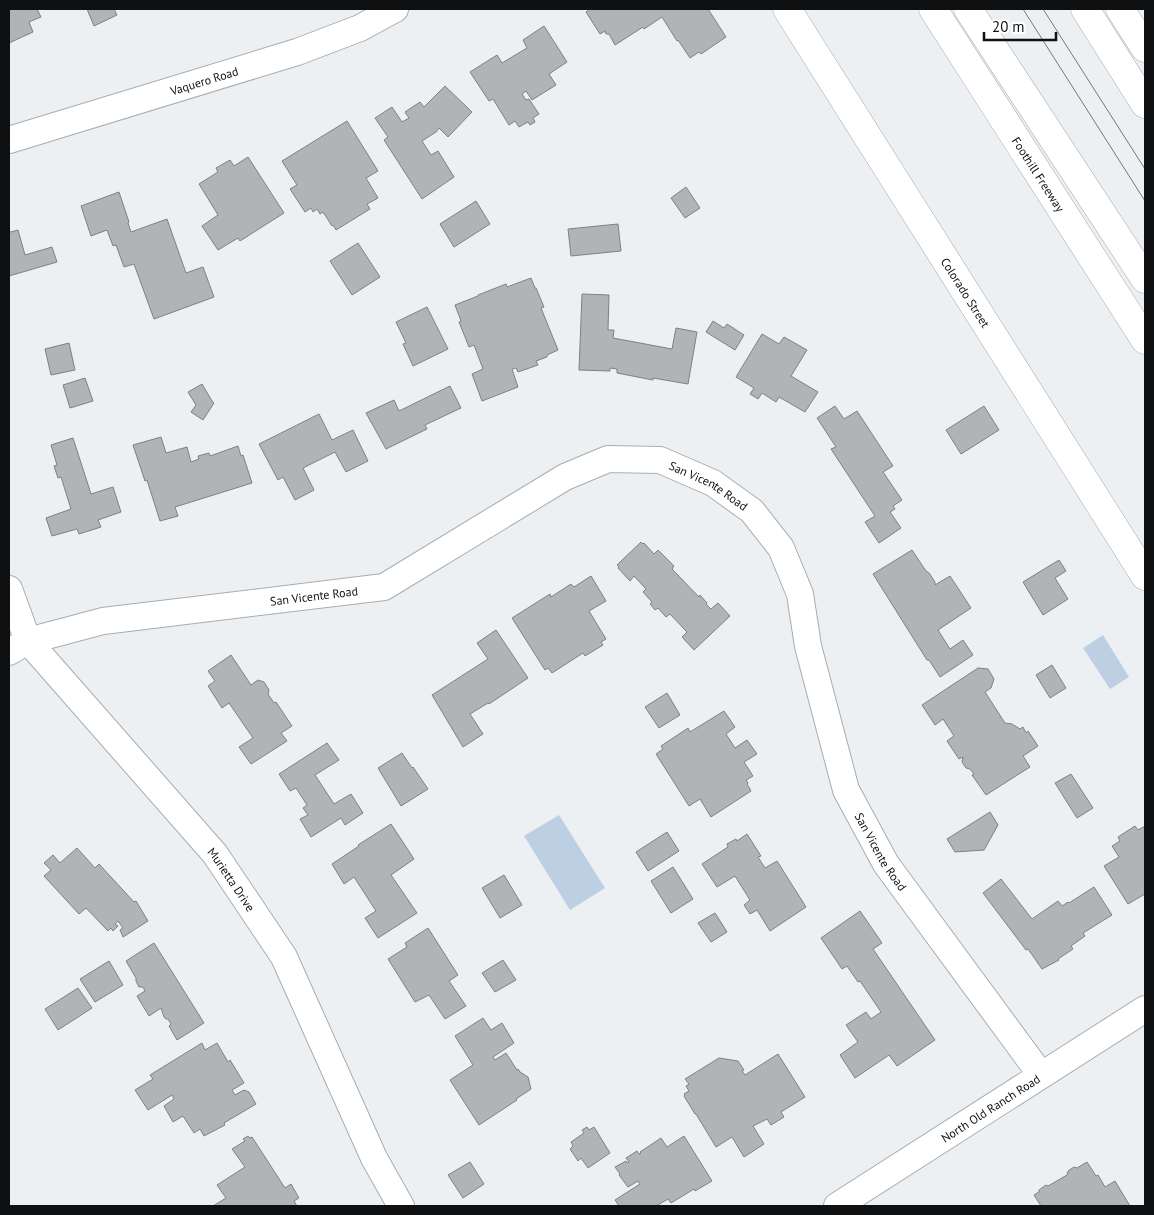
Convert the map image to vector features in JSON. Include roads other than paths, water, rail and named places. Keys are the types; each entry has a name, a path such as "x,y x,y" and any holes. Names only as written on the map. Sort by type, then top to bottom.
{"main road":[{"name":"Colorado Street","path":"787,9 1145,576"},
{"name":"Foothill Freeway","path":"933,9 1145,340"},
{"path":"968,9 1145,279"},
{"path":"1085,9 1145,104"},
{"path":"1120,9 1145,48"}],"street":[{"name":"Vaquero Road","path":"9,140 298,52 360,28 395,9"},
{"name":"San Vicente Road","path":"18,646 103,621 384,587 565,477 608,460 660,460 713,483 752,511 781,548 800,594 808,646 846,790 886,864 1041,1075"},
{"name":"Murietta Drive","path":"9,589 18,646 215,854 278,949 288,966 374,1158 401,1206"},
{"name":"North Old Ranch Road","path":"837,1206 1145,1009"}],"tram line":[{"path":"1023,9 1145,201"},
{"path":"1043,9 1145,169"}]}
